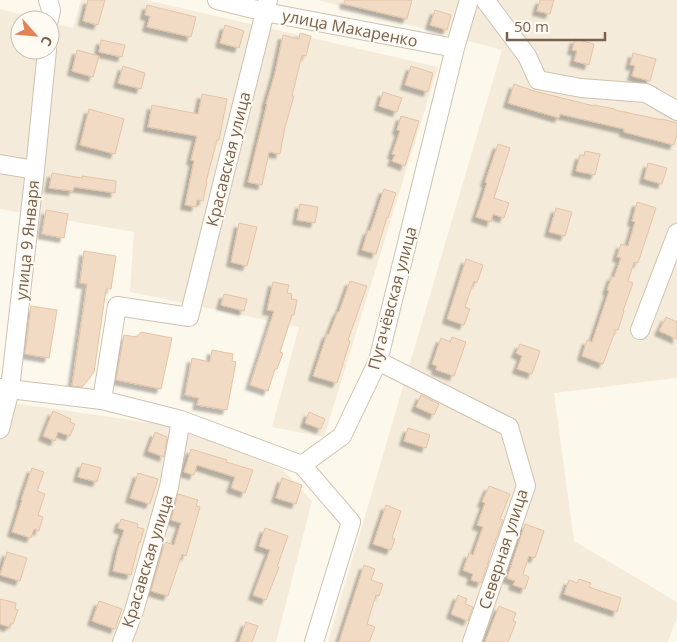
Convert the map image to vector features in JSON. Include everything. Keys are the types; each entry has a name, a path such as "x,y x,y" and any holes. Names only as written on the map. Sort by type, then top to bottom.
{"street":[{"name":"улица Макаренко","path":"217,0 267,6 455,48"},
{"name":"Пугачёвская улица","path":"302,465 342,436 378,361 455,48 469,0"},
{"path":"485,0 527,56 538,80 581,88 646,93 677,111"},
{"name":"Красавская улица","path":"102,400 117,306 189,317 267,6"},
{"name":"улица 9 Января","path":"0,429 35,170 45,60"},
{"path":"0,164 35,170"},
{"path":"640,330 677,233"},
{"name":"Северная улица","path":"378,361 509,427 526,486 472,642"},
{"path":"5,388 102,400 182,420 302,465 351,522 314,642"},
{"name":"Красавская улица","path":"122,642 134,611 169,487 182,420"}],"shaded area":[{"path":"81,0 146,0 438,67 324,437 272,427 299,327 130,292 134,232 0,209 0,9 10,12 10,60 60,60 60,25 73,28"},
{"path":"318,0 677,0 677,378 554,393 574,541 677,602 677,617 668,642 328,642 502,50"},
{"path":"0,401 178,427 283,470 312,501 276,642 0,642"}],"building":[{"path":"88,0 105,0 98,25 83,21"},
{"path":"345,0 412,0 407,19 344,4"},
{"path":"540,0 554,0 550,14 537,11"},
{"path":"147,5 196,17 191,37 147,27 150,16 145,15"},
{"path":"435,10 451,15 447,30 430,25"},
{"path":"225,25 244,31 239,48 220,43"},
{"path":"300,33 311,36 306,56 302,55 280,154 269,152 262,185 248,182 283,35 299,39"},
{"path":"575,39 594,44 589,65 574,61 577,51 572,50"},
{"path":"101,40 125,45 122,57 99,52"},
{"path":"77,50 99,56 93,77 72,71"},
{"path":"633,53 656,59 650,81 632,76 635,66 630,65"},
{"path":"123,66 145,73 141,89 118,83"},
{"path":"411,66 433,73 428,92 405,85"},
{"path":"514,84 594,106 677,123 677,135 674,145 624,132 624,129 560,114 559,118 508,103"},
{"path":"383,92 402,98 397,112 379,106"},
{"path":"202,94 227,99 219,140 217,140 203,201 197,200 196,207 185,205 194,161 191,160 197,136 148,127 152,105 198,114"},
{"path":"89,109 124,119 115,154 80,145"},
{"path":"401,116 419,121 405,166 392,161 395,155 392,154 400,131 397,130"},
{"path":"498,144 510,148 494,198 509,203 504,218 493,214 491,222 476,217"},
{"path":"585,151 600,154 595,175 576,171 580,155 584,156"},
{"path":"648,163 667,168 662,184 644,179"},
{"path":"52,173 116,181 115,193 74,187 73,191 49,188"},
{"path":"384,189 396,193 376,254 362,250"},
{"path":"637,202 656,208 638,263 634,262 628,281 633,283 618,330 616,329 603,364 582,356 587,340 592,342 609,291 607,290 621,258 617,257 621,244 628,246 635,222 632,221"},
{"path":"300,204 318,207 315,223 297,220"},
{"path":"556,208 572,212 565,236 549,232"},
{"path":"46,210 68,214 64,238 42,234"},
{"path":"239,223 257,227 247,266 231,262"},
{"path":"84,251 116,256 111,289 106,289 94,372 82,387 72,386 87,284 80,283"},
{"path":"466,259 483,265 477,283 474,281 465,307 470,309 464,325 447,319"},
{"path":"350,281 367,286 348,340 350,341 337,383 313,376 327,334 329,334 339,312"},
{"path":"273,282 289,285 287,293 292,294 291,299 297,300 294,315 292,315 280,352 283,353 277,369 275,369 268,391 250,385 274,311 267,310"},
{"path":"224,294 247,299 244,311 221,305"},
{"path":"31,306 57,310 49,358 25,354"},
{"path":"666,317 677,322 677,339 659,331"},
{"path":"141,332 172,338 161,389 116,380 124,335 137,337"},
{"path":"452,337 466,342 454,376 436,370 437,366 432,364 441,338 450,342"},
{"path":"520,344 540,351 532,374 517,369 522,356 516,353"},
{"path":"212,350 233,354 232,361 236,362 227,410 197,405 199,398 185,395 192,358 210,362"},
{"path":"421,395 439,404 434,415 416,407"},
{"path":"53,411 71,419 70,422 75,424 70,436 58,432 55,441 43,436"},
{"path":"309,412 325,419 321,429 305,423"},
{"path":"408,428 430,435 426,448 404,441"},
{"path":"155,432 167,437 164,457 148,451"},
{"path":"191,449 253,470 245,493 231,488 235,477 197,465 194,475 184,472"},
{"path":"82,463 101,468 97,482 78,477"},
{"path":"32,468 44,472 37,491 45,494 38,515 43,517 39,531 34,529 31,538 12,532"},
{"path":"138,473 158,479 150,504 130,498"},
{"path":"282,478 302,485 296,504 276,498"},
{"path":"489,486 510,494 500,519 503,520 481,583 471,580 473,574 463,570 469,553 473,555 483,527 477,525 485,503 482,502"},
{"path":"178,494 198,500 196,506 200,507 186,556 182,554 168,596 151,591 165,542 174,545 181,523 171,520"},
{"path":"386,505 401,511 392,538 395,539 391,550 373,544"},
{"path":"121,519 138,524 137,527 144,529 131,575 113,571 124,530 118,528"},
{"path":"525,524 544,531 535,558 529,556 523,574 529,577 525,589 513,585 515,581 507,578"},
{"path":"265,528 288,536 277,567 279,567 266,600 253,595 270,550 259,546"},
{"path":"7,552 27,558 20,581 0,575"},
{"path":"364,565 375,569 371,580 383,584 379,596 376,595 367,624 375,627 369,642 339,642"},
{"path":"579,579 591,583 589,587 621,598 617,612 564,594 569,580 577,583"},
{"path":"458,595 467,599 465,604 473,607 468,621 451,614"},
{"path":"0,599 16,603 15,609 18,610 13,624 10,624 9,627 0,624"},
{"path":"99,601 122,609 115,629 92,621"},
{"path":"499,606 516,613 513,621 516,622 508,642 485,642"},
{"path":"246,622 258,626 252,642 239,642"}]}
